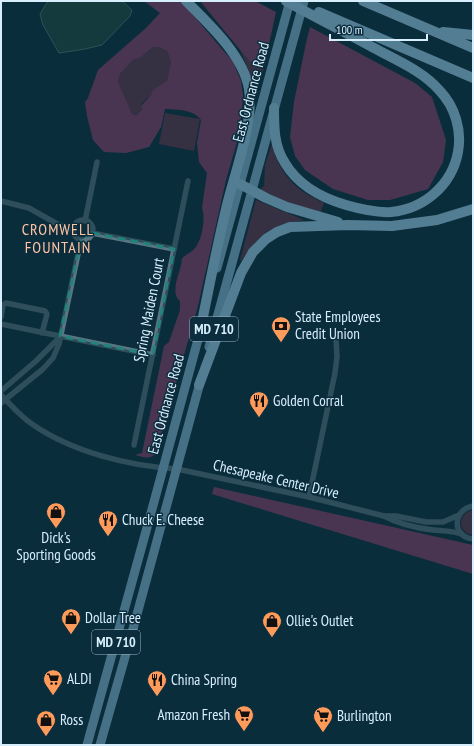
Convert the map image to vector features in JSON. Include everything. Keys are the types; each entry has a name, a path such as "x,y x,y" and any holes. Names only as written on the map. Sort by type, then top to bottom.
{"highway":[{"path":"186,1 218,32 241,66 249,88 250,110 226,206 201,328"},
{"path":"274,108 275,138 281,156 292,173 302,184 325,197 359,208 377,212 390,212 422,203 438,191 447,181 457,159 459,134 454,114 440,90 421,74 286,1"},
{"path":"293,1 473,78"},
{"path":"363,1 473,48"},
{"path":"431,30 473,35"},
{"path":"240,184 287,207 348,225"},
{"path":"199,385 241,273 253,252 266,239 277,232 290,227 348,225 392,226 437,220 473,209"}],"main road":[{"name":"East Ordnance Road","path":"87,745 290,1"},
{"name":"East Ordnance Road","path":"100,745 134,629 251,190 304,1"}],"street":[{"path":"85,221 97,162"},
{"name":"Spring Maiden Court","path":"134,445 188,181"},
{"path":"1,201 28,208 60,225 73,229"},
{"path":"82,220 90,224 92,233 87,239 81,240 74,235 73,229 76,223 82,220"},
{"path":"92,233 174,249"},
{"path":"2,399 42,369 53,358 59,344 81,240"},
{"path":"1,316 3,305 6,303 45,311 47,314 42,333"},
{"path":"1,324 153,355"},
{"path":"1,391 41,356 60,336"},
{"path":"309,497 335,373 337,356 336,340"},
{"name":"Chesapeake Center Drive","path":"2,399 32,424 60,441 96,454 124,461 177,469 309,497 384,516"},
{"path":"462,534 457,525 459,515 463,510 473,506"},
{"path":"384,516 396,516 426,522 443,522 459,515"},
{"path":"384,516 395,522 428,529 455,532 473,539"}],"highlighted area":[{"path":"92,233 174,249 153,355 60,336 81,240"}],"shaded area":[{"path":"48,1 122,1 132,10 130,16 102,45 59,53 43,25 40,14"},
{"path":"144,1 181,1 233,62 241,81 243,95 237,142 226,180 198,306 156,453 152,457 141,457 135,455 142,453 164,346 169,342 180,310 180,301 177,298 175,289 182,260 184,256 197,246 201,235 204,217 202,208 207,173 199,162 197,143 201,120 198,116 190,112 165,109 161,127 149,147 126,153 104,152 93,140 85,102 88,98 98,70 146,28 160,13","holes":["153,47 159,47 167,51 171,62 167,81 153,90 151,95 141,106 142,109 136,115 132,114 118,81 120,74 133,60 141,57"]},
{"path":"200,1 255,1 276,12 264,67 250,62"},
{"path":"310,27 415,83 432,97 446,140 443,162 428,189 390,200 368,200 333,189 305,170 295,156 290,137 294,102"},
{"path":"153,47 159,47 167,51 171,62 167,81 143,102 141,105 142,109 135,115 132,114 123,97 118,81 120,74 133,60 141,57"},
{"path":"240,50 250,62 264,67 253,107 249,71"},
{"path":"165,113 200,119 194,151 159,144"},
{"path":"272,144 282,170 291,182 305,193 324,203 320,214 257,191 264,186 265,165"},
{"path":"256,200 304,220 286,223 272,229 255,243 241,261 240,260"},
{"path":"214,487 473,545 473,574 212,494"},
{"path":"473,510 473,535 464,531 461,523 464,515"}],"place":[{"name":"State Employees Credit Union","path":"281,343"},
{"name":"Golden Corral","path":"259,418"},
{"name":"Dick's Sporting Goods","path":"56,529"},
{"name":"Chuck E. Cheese","path":"108,537"},
{"name":"Dollar Tree","path":"71,635"},
{"name":"Ollie's Outlet","path":"272,638"},
{"name":"ALDI","path":"53,696"},
{"name":"China Spring","path":"157,697"},
{"name":"Amazon Fresh","path":"244,732"},
{"name":"Burlington","path":"323,733"},
{"name":"Ross","path":"46,737"}],"district":[{"name":"CROMWELL FOUNTAIN","path":"58,238"}]}
